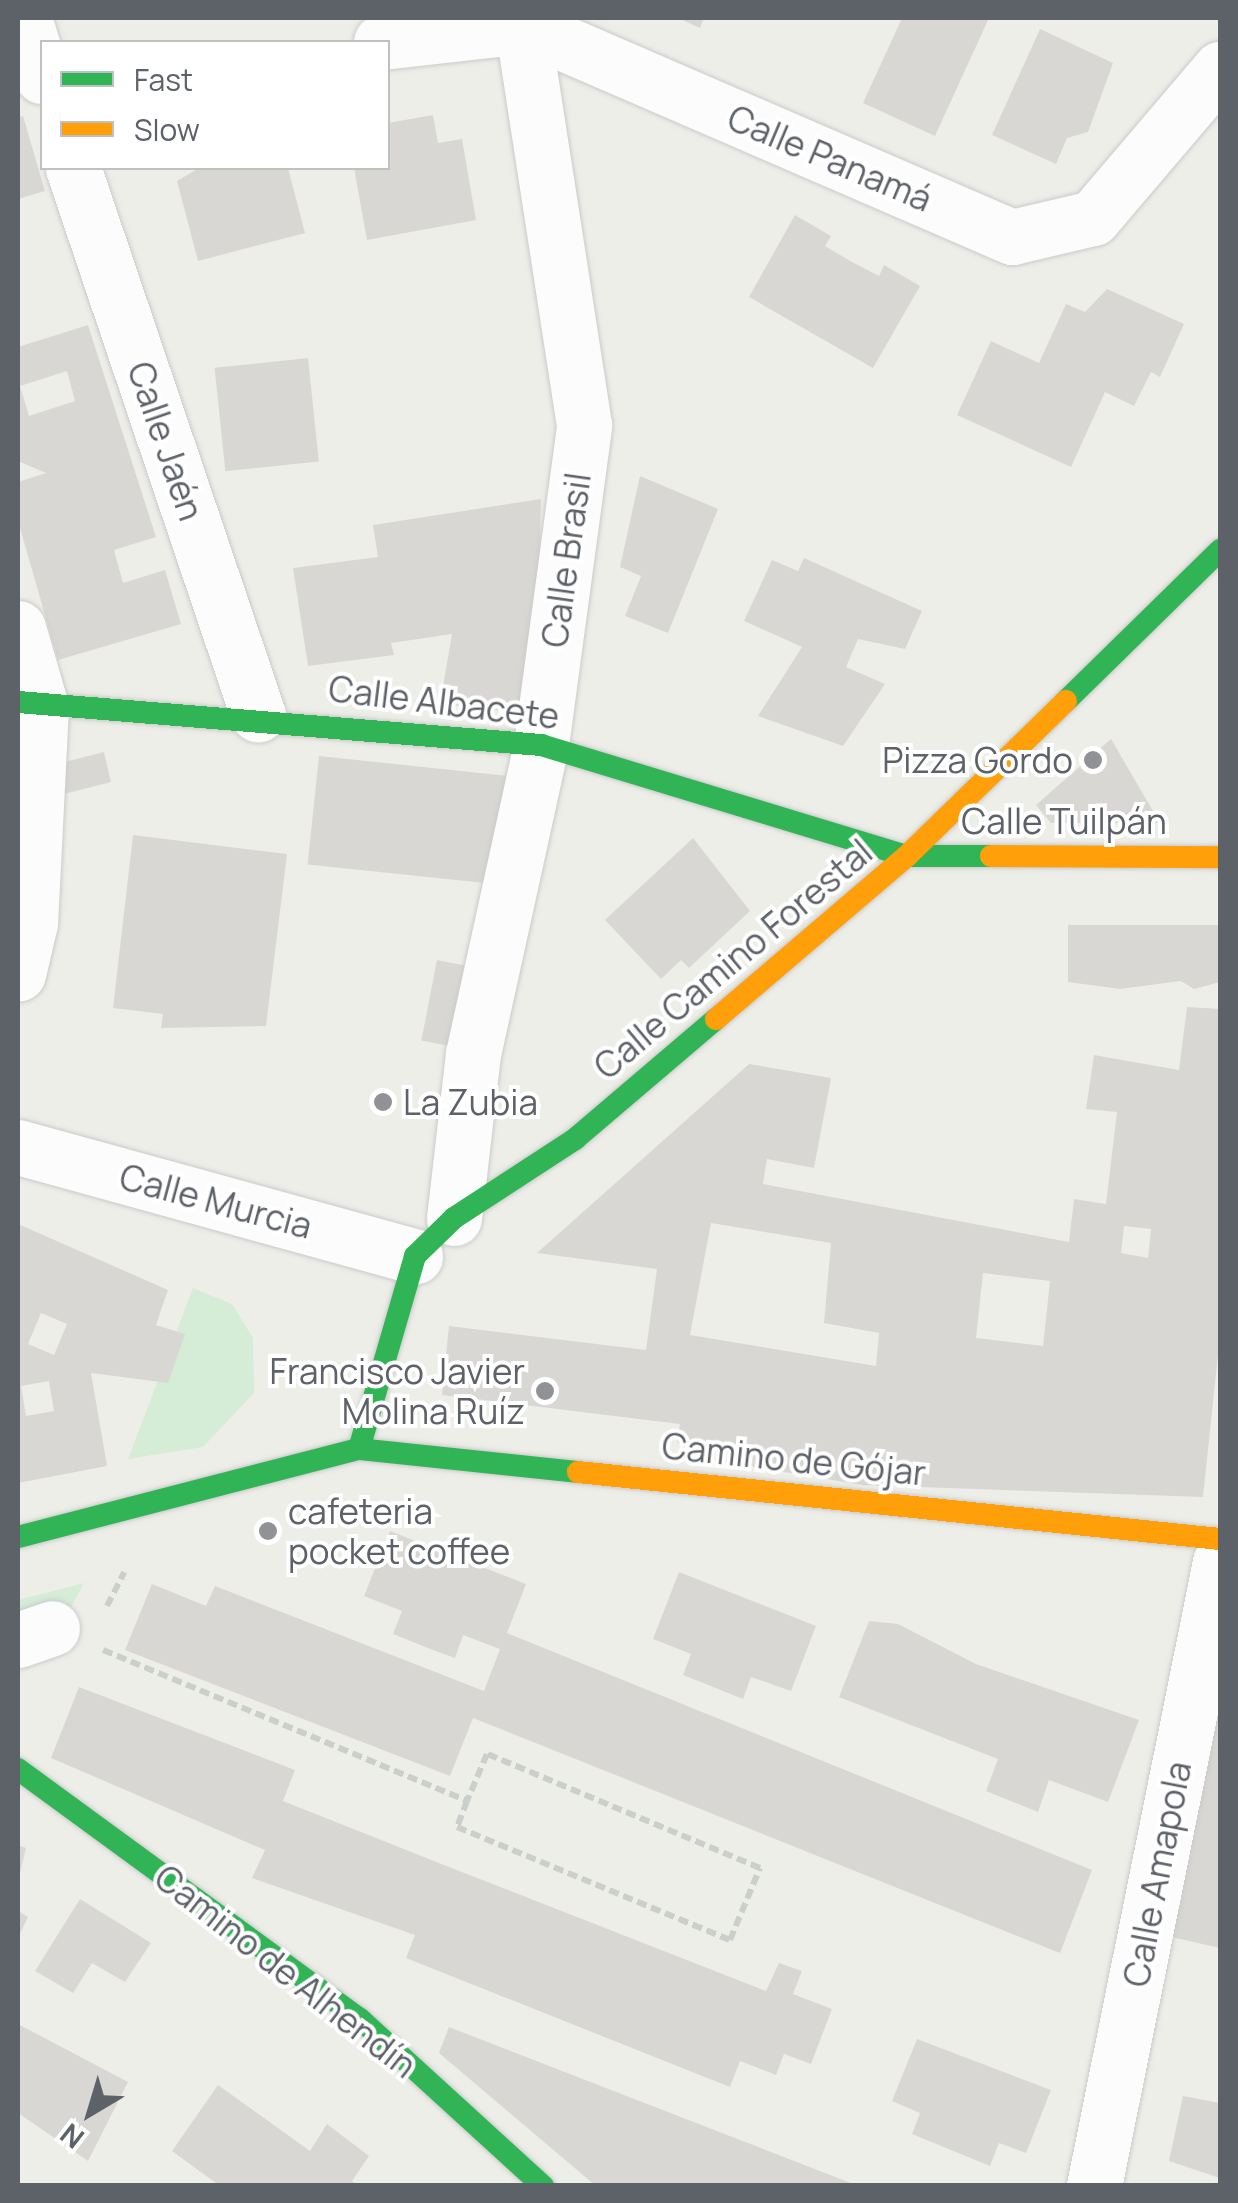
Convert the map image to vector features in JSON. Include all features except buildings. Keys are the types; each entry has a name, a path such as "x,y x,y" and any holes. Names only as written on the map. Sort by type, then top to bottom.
{"street":[{"path":"24,18 40,71"},
{"name":"Calle Panamá","path":"390,41 522,22 1012,237 1093,218 1220,69"},
{"name":"Calle Brasil","path":"454,1218 474,1054 540,745 584,425 522,22"},
{"name":"Calle Jaén","path":"74,170 258,714"},
{"name":"Calle Camino Forestal","path":"414,1256 454,1218 575,1139 907,856 1220,550"},
{"path":"18,628 29,704 30,923 18,974"},
{"name":"Calle Albacete","path":"29,704 258,714 540,745 907,856"},
{"name":"Calle Tuilpán","path":"907,856 1220,857"},
{"name":"Calle Murcia","path":"18,1147 414,1256"},
{"path":"18,1538 159,1506 359,1448 414,1256"},
{"name":"Camino de Gójar","path":"359,1448 1220,1538"},
{"name":"Calle Amapola","path":"1094,2186 1220,1562"},
{"name":"Camino de Alhendín","path":"18,1770 360,2018 543,2186"}],"path":[{"path":"159,1506 53,1637 467,1801"},
{"path":"487,1754 760,1868 730,1940 457,1827 467,1801 487,1754"}],"green space":[{"path":"193,1288 232,1304 253,1338 254,1393 203,1447 128,1459"},
{"path":"84,1583 69,1611 18,1625 18,1600"}],"traffic: fast":[{"path":"1066,701 1220,550"},
{"path":"18,702 541,745 907,856 991,856"},
{"path":"359,1449 415,1256 454,1218 575,1139 716,1019"},
{"path":"18,1537 359,1449 578,1472"},
{"path":"18,1769 360,2019 543,2186"}],"traffic: slow":[{"path":"716,1019 907,856 1066,701"},
{"path":"991,856 1220,857"},
{"path":"578,1472 1220,1539"}],"place":[{"name":"Pizza Gordo","path":"1093,760"},
{"name":"La Zubia","path":"383,1102"},
{"name":"Francisco Javier Molina Ruíz","path":"545,1391"},
{"name":"cafeteria pocket coffee","path":"268,1531"}]}
